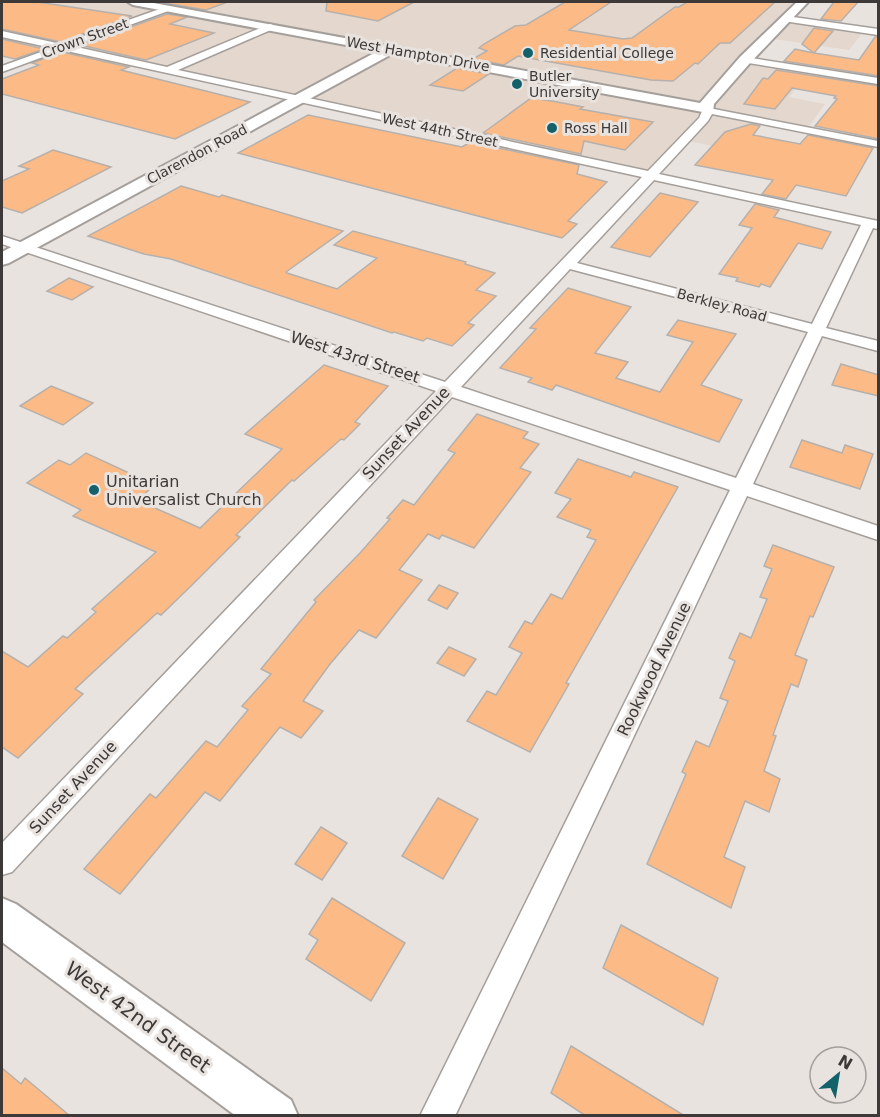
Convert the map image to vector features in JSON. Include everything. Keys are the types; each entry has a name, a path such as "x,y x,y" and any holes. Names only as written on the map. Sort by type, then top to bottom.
{"street":[{"name":"West Hampton Drive","path":"134,2 632,94 879,144"},
{"name":"Sunset Avenue","path":"2,862 704,119 708,109 707,103 722,85 803,2"},
{"name":"Crown Street","path":"2,69 168,8"},
{"path":"786,19 879,32"},
{"path":"169,70 270,27"},
{"name":"West 44th Street","path":"2,34 874,224"},
{"name":"Clarendon Road","path":"2,259 392,49"},
{"path":"745,60 879,81"},
{"path":"632,94 685,96 722,85"},
{"name":"Rookwood Avenue","path":"437,1116 818,330 874,224"},
{"name":"West 43rd Street","path":"2,240 879,533"},
{"name":"Berkley Road","path":"566,264 879,346"},
{"name":"West 42nd Street","path":"2,918 275,1116"}],"shaded area":[{"name":"Butler University","path":"2,2 802,2 786,18 864,31 849,50 767,38 746,59 809,70 789,97 825,104 807,129 763,122 738,151 683,140 650,176 2,33"}],"building":[{"path":"2,2 37,2 132,16 61,42 2,29"},
{"path":"158,2 224,2 225,3 206,10"},
{"path":"327,2 414,2 378,21 326,11"},
{"path":"565,2 611,2 569,30 623,39 632,38 675,7 687,2 775,2 730,43 720,43 698,64 695,63 673,81 651,80 518,56 504,65 473,59 487,51 479,48 484,44 515,26 526,25"},
{"path":"834,2 858,2 841,21 821,19"},
{"path":"167,14 187,17 170,24 214,33 146,60 80,45"},
{"path":"814,28 833,31 814,53 802,44"},
{"path":"875,37 879,37 879,76 784,61 795,49 859,60"},
{"path":"2,39 44,49 15,59 2,56"},
{"path":"62,52 129,67 121,70 250,102 175,139 2,94 2,79 39,65 32,63"},
{"path":"457,68 489,74 463,91 430,85"},
{"path":"776,70 879,86 879,139 815,126 837,99 834,98 836,96 792,88 775,109 744,104 763,78 768,79"},
{"name":"Ross Hall","path":"531,98 653,122 625,150 584,141 581,154 483,133"},
{"path":"308,115 462,147 470,142 579,165 577,174 607,182 568,221 577,224 562,238 238,153"},
{"path":"751,124 760,126 753,135 800,144 808,135 873,148 846,196 796,185 786,199 762,194 773,180 695,165 725,132"},
{"path":"53,150 111,167 22,213 2,207 2,181 29,169 19,166"},
{"path":"181,186 219,197 222,195 343,231 287,273 337,289 377,258 334,245 353,231 466,262 465,264 495,273 476,290 496,296 468,323 474,325 452,346 427,338 423,341 392,333 171,259 144,254 88,236"},
{"path":"660,193 698,202 650,257 611,247"},
{"path":"755,204 779,210 774,217 831,232 822,249 798,243 770,287 761,284 759,287 736,281 738,278 719,274 752,228 739,225"},
{"path":"69,278 93,287 72,300 47,291"},
{"path":"568,288 631,307 595,353 628,362 616,378 660,392 693,342 667,335 678,320 736,334 701,385 742,400 719,442 556,385 552,390 528,382 532,378 500,368 536,329 530,328"},
{"path":"841,364 879,375 879,396 832,385"},
{"path":"324,365 388,386 355,422 360,424 344,440 341,439 294,481 292,480 236,535 240,537 161,615 157,613 75,689 83,694 18,758 2,747 2,651 28,667 63,636 67,638 96,612 92,609 156,552 73,516 81,510 27,483 59,460 70,465 86,453 155,485 137,500 200,528 282,449 245,434"},
{"path":"51,386 93,403 63,425 20,406"},
{"path":"477,414 528,432 523,438 539,444 520,468 531,472 474,548 442,535 439,539 428,534 399,570 422,580 376,638 359,630 330,664 303,701 323,711 301,738 280,727 220,801 205,792 120,894 84,869 150,794 156,798 206,741 217,747 248,710 242,706 271,674 261,669 316,602 314,600 360,553 390,519 387,518 403,500 414,505 455,453 448,450"},
{"path":"802,440 842,453 845,445 873,454 860,489 790,467"},
{"path":"578,459 631,477 634,472 678,487 566,683 569,684 530,752 467,721 487,691 496,695 522,653 509,647 525,621 532,624 551,594 562,599 596,540 587,537 591,530 557,517 571,499 555,493"},
{"path":"773,545 834,567 813,617 810,616 795,655 807,660 798,687 791,684 773,735 776,736 764,771 780,779 769,812 745,801 724,857 745,867 731,908 647,864 686,774 682,772 696,741 709,747 728,701 720,698 735,661 729,658 740,633 751,638 767,599 760,597 772,569 764,566"},
{"path":"439,585 458,593 447,609 428,600"},
{"path":"449,647 476,659 464,676 437,663"},
{"path":"438,798 478,819 443,879 402,856"},
{"path":"321,827 347,843 322,880 295,864"},
{"path":"332,898 405,943 371,1001 306,959 318,940 309,934"},
{"path":"621,925 718,978 703,1025 603,968"},
{"path":"571,1046 685,1116 586,1116 551,1093"},
{"path":"2,1068 21,1084 25,1078 70,1116 2,1116"}],"place":[{"name":"Residential College","path":"528,53"},
{"name":"Butler University","path":"517,84"},
{"name":"Ross Hall","path":"552,128"},
{"name":"Unitarian Universalist Church","path":"94,490"}]}
